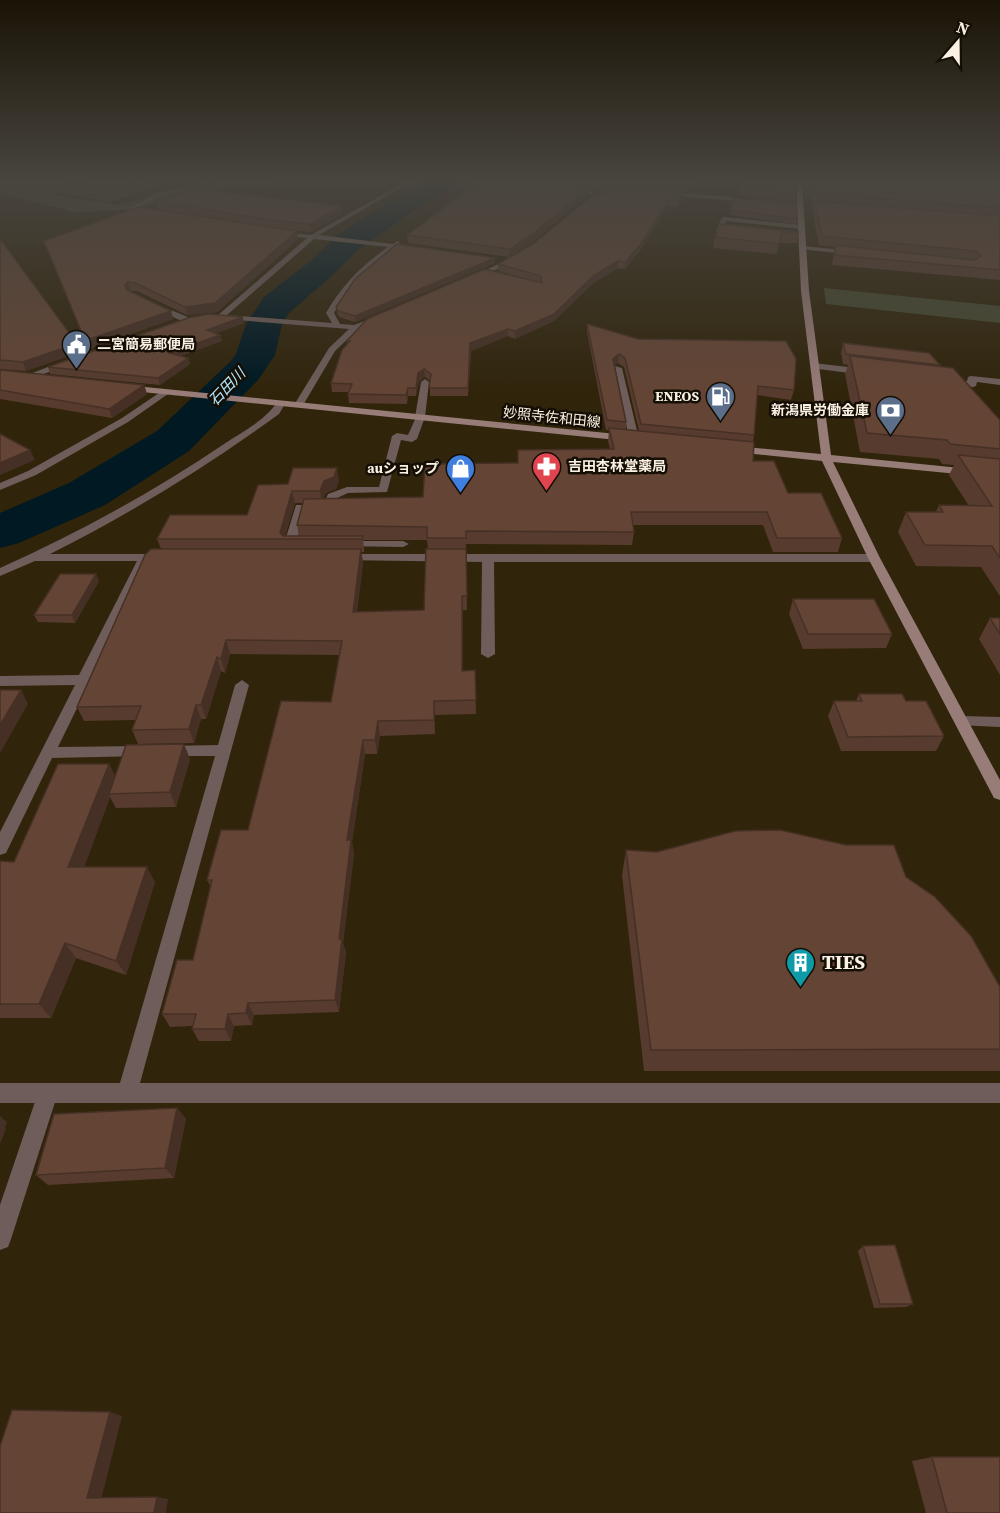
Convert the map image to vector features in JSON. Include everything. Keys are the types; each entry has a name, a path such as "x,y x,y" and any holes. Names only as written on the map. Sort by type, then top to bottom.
{"main road":[{"path":"803,253 805,291 826,458 874,558 1000,794"},
{"path":"22,376 50,379"},
{"name":"妙照寺佐和田線","path":"119,387 646,440"},
{"path":"724,448 1000,475"}],"street":[{"path":"221,316 292,253"},
{"path":"338,326 330,313 343,289 383,253"},
{"path":"850,253 858,254"},
{"path":"465,281 520,255"},
{"path":"499,259 511,261"},
{"path":"484,272 495,275"},
{"path":"144,300 183,322 198,318"},
{"path":"299,405 332,350 355,327 393,312"},
{"path":"209,316 355,327"},
{"path":"22,376 72,361"},
{"path":"814,366 871,373"},
{"path":"618,368 634,439"},
{"path":"939,381 973,384 971,379 1000,382"},
{"path":"313,544 290,544 300,507 327,508 332,496 347,490 383,490 397,436 412,439 420,417 425,382"},
{"path":"0,487 32,473 170,393"},
{"path":"0,572 118,513 224,450 276,412 275,403"},
{"path":"335,544 404,544"},
{"path":"33,557 180,558"},
{"path":"0,848 5,828 47,753 145,558"},
{"path":"334,558 874,558"},
{"path":"488,558 488,654"},
{"path":"0,681 84,680"},
{"path":"127,1094 242,685"},
{"path":"961,721 1000,722"},
{"path":"47,753 222,750"},
{"path":"0,1093 1000,1093"},
{"path":"0,1239 48,1094"}],"green space":[{"path":"824,288 1000,306 1000,323 826,304"}],"building":[{"path":"0,253 10,253 73,338 82,333 49,253 272,253 215,303 185,307 135,283 128,282 125,285 127,290 171,311 23,362 0,360"},
{"path":"387,253 457,253 495,258 355,316 338,311 336,307 355,279"},
{"path":"518,253 633,253 625,262 618,261 594,275 554,314 515,331 508,329 470,343 468,388 429,388 431,374 424,369 418,373 416,388 408,388 406,395 348,394 352,384 331,383 342,350 350,341 347,341 367,319 485,269 542,283 541,276 498,264"},
{"path":"835,253 906,253 975,260 981,256 978,253 1000,253 1000,270 835,255"},
{"path":"208,314 243,317 207,330 220,335 169,353 188,358 158,378 48,367 188,318"},
{"path":"587,324 638,339 786,341 796,359 794,390 758,386 754,435 641,424 625,358 619,354 613,359 626,422 607,420"},
{"path":"843,343 929,353 940,365 846,354"},
{"path":"850,356 953,368 1000,420 1000,449 950,444 947,440 867,433"},
{"path":"0,370 144,385 109,409 0,390"},
{"path":"609,428 754,442 753,461 774,461 788,493 821,493 842,538 777,538 767,512 631,512 634,532 466,531 466,538 427,538 427,527 297,525 304,499 423,497 425,464 518,463 518,450 614,449"},
{"path":"0,434 30,450 0,463"},
{"path":"958,455 1000,459 1000,558 992,546 925,545 906,512 943,512 939,505 992,506"},
{"path":"293,468 337,468 334,477 324,481 320,491 292,491 280,533 283,536 363,536 362,539 157,539 170,515 247,515 258,485 288,484"},
{"path":"151,549 361,549 353,612 424,610 426,549 466,549 467,596 462,596 462,671 475,670 476,700 434,701 434,720 378,721 375,740 363,740 347,840 351,840 339,939 342,939 335,1000 248,1003 246,1013 228,1014 225,1029 192,1029 196,1014 162,1014 177,960 193,960 212,880 207,880 221,830 248,830 281,701 331,702 342,641 226,640 221,659 217,657 201,705 196,705 189,729 132,730 141,706 77,707 145,555"},
{"path":"60,574 96,574 72,615 34,615"},
{"path":"793,599 874,599 892,634 808,634"},
{"path":"990,618 1000,618 1000,634"},
{"path":"0,690 21,690 0,725"},
{"path":"859,694 902,694 906,701 926,701 944,736 848,737 834,701 862,701"},
{"path":"184,744 170,792 109,794 126,745"},
{"path":"58,764 109,764 68,867 147,867 116,961 65,943 39,1004 0,1004 0,861 14,862"},
{"name":"TIES","path":"780,830 846,845 894,845 906,877 935,897 971,936 1000,987 1000,1049 651,1050 626,850 657,852 735,831"},
{"path":"177,1108 165,1168 36,1175 54,1114"},
{"path":"895,1245 913,1304 880,1304 863,1246"},
{"path":"12,1410 110,1412 87,1498 157,1497 154,1513 0,1513 0,1446"},
{"path":"932,1457 1000,1457 1000,1513 947,1513"}],"waterway":[{"name":"石田川","path":"0,532 87,494 173,441 244,371 255,355 264,324 277,305 337,253"}],"place":[{"name":"二宮簡易郵便局","path":"76,370"},
{"name":"ENEOS","path":"720,422"},
{"name":"新潟県労働金庫","path":"890,436"},
{"name":"吉田杏林堂薬局","path":"547,492"},
{"name":"auショップ","path":"460,494"},
{"name":"TIES","path":"801,988"}]}
